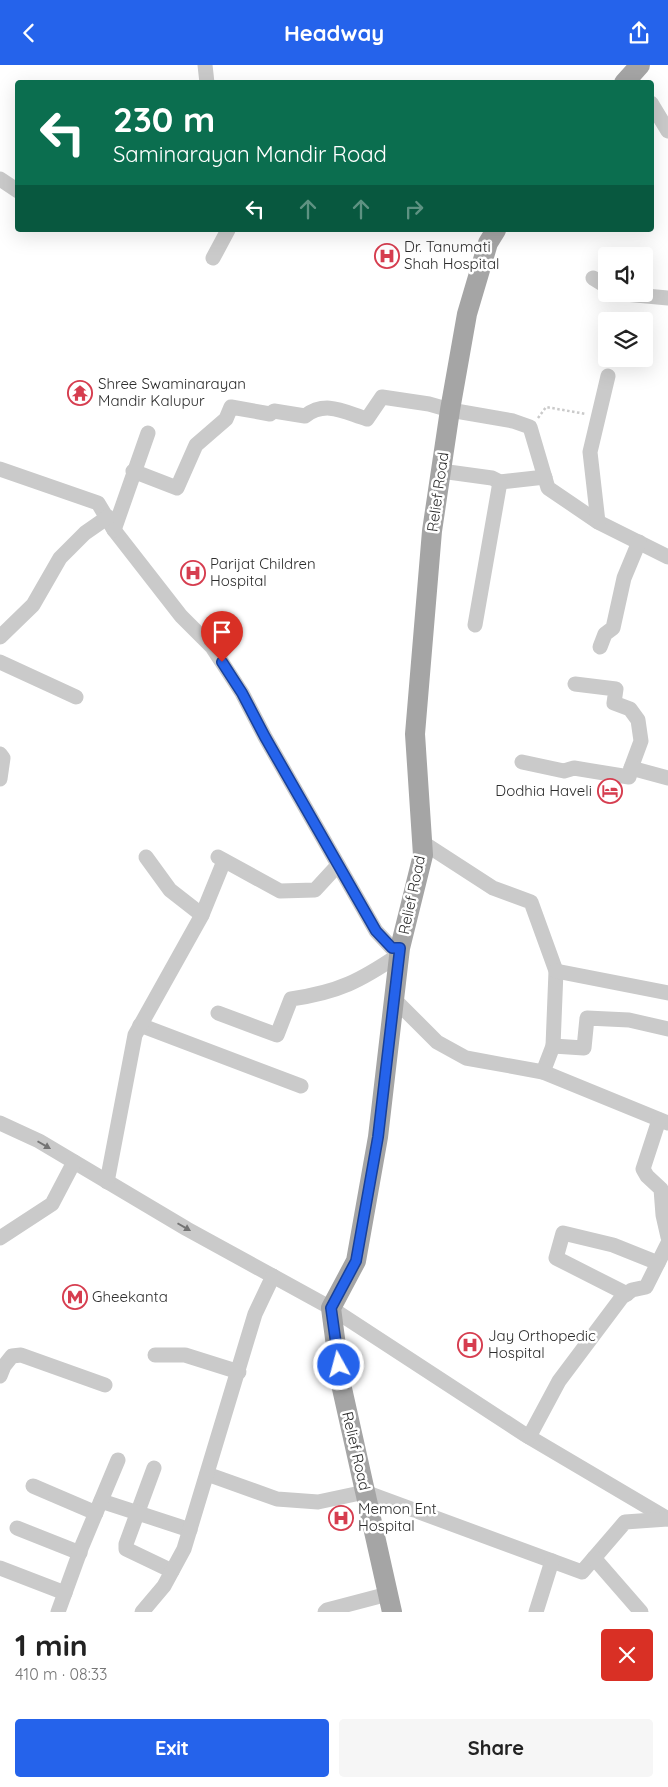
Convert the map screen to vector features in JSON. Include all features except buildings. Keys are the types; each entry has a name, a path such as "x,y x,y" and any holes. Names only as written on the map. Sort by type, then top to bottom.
{"main road":[{"name":"Relief Road","path":"390,1603 341,1384 331,1308 356,1261 378,1137 400,951 423,855 415,734 432,531 467,314 488,243 495,232"}],"street":[{"path":"205,65 207,80"},
{"path":"654,108 668,131"},
{"path":"0,179 15,189"},
{"path":"213,258 227,232"},
{"path":"593,278 598,281"},
{"path":"653,296 668,297"},
{"path":"598,522 590,452 608,376"},
{"path":"133,471 177,488 196,445 226,419 231,407 270,415 274,411 305,416 316,408 336,409 367,419 382,397 429,404 450,410 513,421 530,427 548,488 598,522 668,557"},
{"path":"0,637 33,605 60,558 85,533 111,523 148,433"},
{"path":"0,469 98,503 181,617 217,655 242,693 376,931 392,948 400,951"},
{"path":"441,471 492,478 500,482 544,477"},
{"path":"475,625 500,482"},
{"path":"600,647 604,634 613,628 624,578 639,543"},
{"path":"0,662 76,697"},
{"path":"522,763 564,771 574,768 629,777 641,741 638,720 630,709 614,703 616,689 575,684"},
{"path":"0,755 2,758 0,779"},
{"path":"631,768 668,778"},
{"path":"422,842 493,888 531,902 556,971 553,1046 543,1072"},
{"path":"146,857 170,890 202,915"},
{"path":"106,1182 135,1035 202,915 221,859 280,891 315,890 338,865"},
{"path":"218,1013 277,1035 291,999 323,995 363,979 400,951"},
{"path":"556,971 668,993"},
{"path":"394,999 437,1042 466,1058 543,1072 568,1080 664,1122 643,1169 647,1176 661,1189 663,1215 668,1237"},
{"path":"553,1046 584,1049 587,1018 629,1020 668,1029"},
{"path":"140,1025 301,1086"},
{"path":"0,1123 38,1141 106,1182 331,1308 529,1437 668,1519"},
{"path":"0,1238 52,1204 74,1162"},
{"path":"627,1293 556,1258 563,1233 612,1245 658,1263"},
{"path":"529,1437 560,1381 622,1297 627,1293 646,1287 668,1243"},
{"path":"142,1612 164,1586 184,1549 255,1314 273,1276"},
{"path":"0,1376 4,1366 12,1356 21,1355 105,1385"},
{"path":"155,1355 184,1355 239,1372"},
{"path":"58,1612 118,1460"},
{"path":"154,1467 126,1544 126,1549 172,1571"},
{"path":"207,1473 277,1499 318,1502 365,1492 582,1572 625,1522 668,1519"},
{"path":"33,1486 98,1507 137,1513 190,1530"},
{"path":"17,1528 80,1553"},
{"path":"594,1558 641,1612"},
{"path":"536,1612 552,1561"},
{"path":"0,1568 65,1593"},
{"path":"325,1612 327,1610 390,1603"}],"path":[{"path":"530,427 546,407 599,417"}],"place":[{"name":"Dr. Tanumati Shah Hospital","path":"387,256"},
{"name":"Shree Swaminarayan Mandir Kalupur","path":"80,393"},
{"name":"Parijat Children Hospital","path":"193,573"},
{"name":"Dodhia Haveli","path":"610,791"},
{"name":"Gheekanta","path":"75,1297"},
{"name":"Jay Orthopedic Hospital","path":"470,1345"},
{"name":"Memon Ent Hospital","path":"341,1518"}],"route":[{"path":"222,662 242,693 265,737 376,931 392,948 400,948 378,1137 356,1261 331,1308 339,1365"}]}
